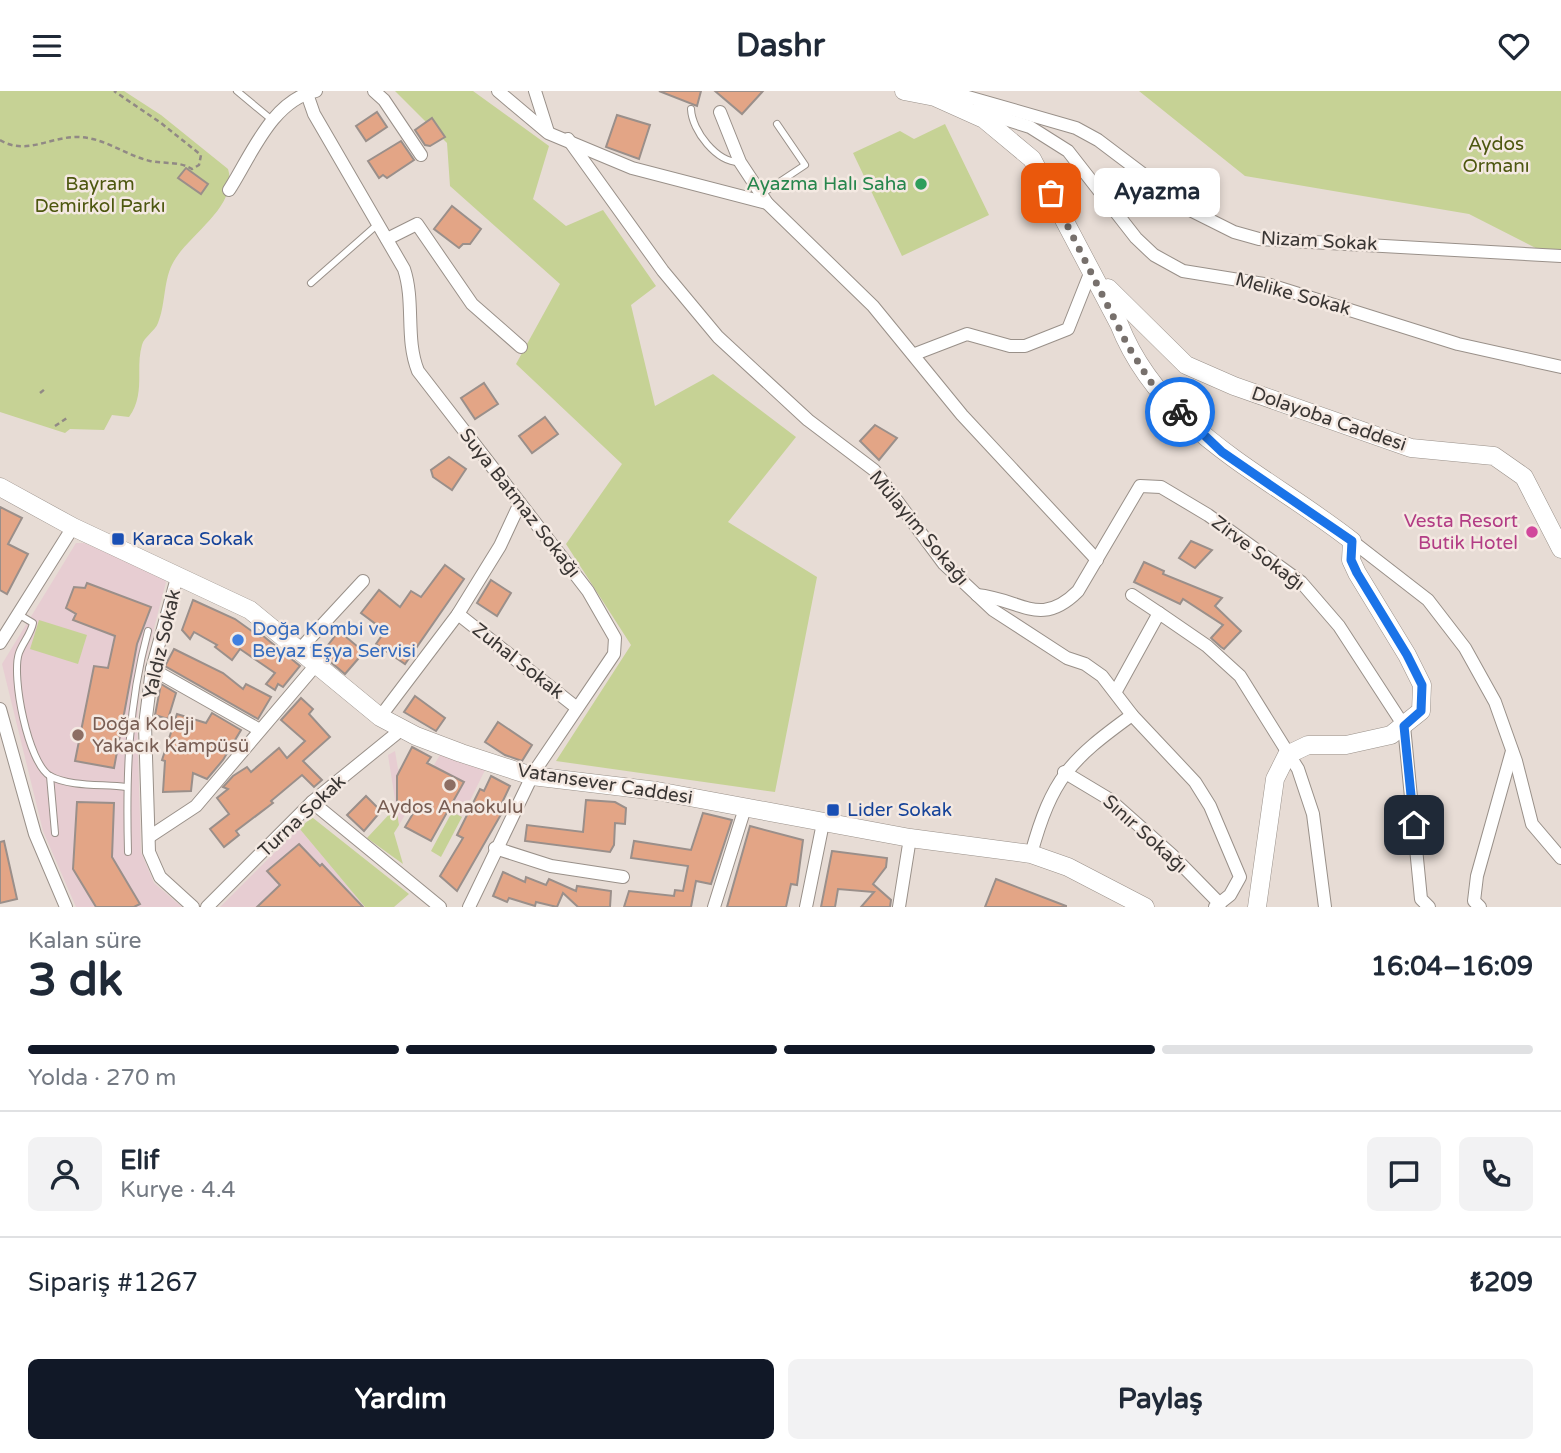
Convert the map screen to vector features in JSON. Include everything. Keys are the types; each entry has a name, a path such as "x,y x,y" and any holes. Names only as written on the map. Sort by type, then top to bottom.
{"street":[{"path":"374,91 384,100 421,155"},
{"path":"498,91 548,132 632,168 764,199"},
{"path":"535,91 548,132"},
{"path":"904,91 951,98 1003,132 1032,159 1128,346 1150,381 1222,452 1352,541 1428,600 1465,648 1495,702 1513,751 1532,824 1561,858"},
{"path":"229,190 272,120 310,92"},
{"name":"Suya Batmaz Sokağı","path":"310,92 314,114 387,239 410,286 412,356 418,371 588,591 615,638 614,654 532,776 495,848 469,907"},
{"name":"Nizam Sokak","path":"951,98 1076,128 1098,140 1192,211 1234,232 1259,239 1561,256"},
{"name":"Melike Sokak","path":"951,98 1010,119 1054,141 1080,165 1136,237 1154,255 1182,271 1270,285 1458,344 1561,367"},
{"path":"720,112 740,163 764,199 873,306 915,354 961,415 1097,560"},
{"name":"Mülayim Sokağı","path":"568,139 663,271 718,337 808,420 874,470 944,564 993,610 1067,658 1085,664 1116,691 1132,715 1195,782 1236,863 1240,877 1237,887 1217,906"},
{"path":"387,239 417,224 472,304 521,347"},
{"path":"915,354 967,334 1010,347 1024,347 1068,329 1091,271"},
{"name":"Dolayoba Caddesi","path":"1091,271 1186,365 1234,386 1411,448 1494,456 1524,477 1561,549"},
{"name":"Zirve Sokağı","path":"977,595 1000,597 1038,612 1053,610 1078,591 1140,486 1161,487 1208,515 1301,582 1339,626 1404,726 1421,899 1429,907"},
{"name":"Vatansever Caddesi","path":"0,488 73,527 250,610 380,717 402,729 532,776 657,791 910,838 1031,854 1068,867 1145,907"},
{"path":"380,717 458,614 500,546 520,503"},
{"path":"0,643 73,527"},
{"path":"1257,907 1275,779 1287,755 1308,745 1346,745 1391,735 1421,711 1422,685 1357,573 1351,560 1352,541"},
{"name":"Yaldız Sokak","path":"178,574 152,669 145,725 149,852 160,877 193,907"},
{"path":"300,649 363,581"},
{"path":"1132,595 1207,646 1240,676 1298,769 1313,814 1325,907"},
{"path":"1116,691 1159,613"},
{"name":"Zuhal Sokak","path":"458,614 577,708"},
{"path":"149,837 196,806 258,729 315,666"},
{"path":"152,669 258,729"},
{"path":"0,714 36,834 66,907"},
{"path":"1031,854 1043,811 1064,772 1081,753 1132,715"},
{"name":"Turna Sokak","path":"207,907 312,802 402,729"},
{"path":"1480,907 1474,901 1477,876 1513,751"},
{"name":"Sınır Sokağı","path":"1064,772 1109,799 1172,855 1217,906"},
{"path":"312,802 440,907"},
{"path":"714,907 745,808"},
{"path":"806,907 823,823"},
{"path":"899,907 910,838"},
{"path":"495,848 551,866 623,877"}],"lane":[{"path":"237,91 272,120"},
{"path":"691,109 695,126 723,159 740,163"},
{"path":"764,199 805,165 777,124"},
{"path":"311,283 378,224"},
{"path":"18,614 33,623 19,653 16,673 31,747 38,763 50,776 55,833"},
{"path":"128,852 127,740 135,678 148,631"},
{"path":"50,776 126,787"}],"path":[{"path":"0,140 12,147 21,148 73,139 101,141 152,163 183,164 192,169 202,161 201,155 161,123 114,91"},
{"path":"40,393 45,389"},
{"path":"55,426 67,418"}],"shaded area":[{"name":"Doğa Koleji Yakacık Kampüsü","path":"76,543 84,543 163,577 166,582 141,678 137,720 141,852 154,883 182,907 76,907 43,831 2,664"},
{"name":"Aydos Anaokulu","path":"395,751 398,769 423,784 441,753 486,768 462,817 418,793 399,825 388,755"},
{"path":"299,828 365,907 220,907"}],"green space":[{"name":"Bayram Demirkol Parkı","path":"0,91 124,91 161,115 228,169 230,182 220,207 182,250 170,268 158,323 142,345 139,390 134,408 129,417 112,415 104,430 70,429 65,433 0,412"},
{"path":"395,91 473,91 549,146 533,199 566,226 603,210 656,286 631,305 655,406 713,374 796,437 728,522 817,577 775,792 556,761 631,645 566,544 622,464 516,364 560,284 450,186 447,143"},
{"name":"Aydos Ormanı","path":"1139,91 1561,91 1561,261 1469,214 1245,176"},
{"name":"Ayazma Halı Saha","path":"945,124 989,215 902,256 853,153 900,131 914,139"},
{"path":"39,620 87,635 78,664 30,649"},
{"path":"396,807 399,825 394,833 403,864 367,838"},
{"path":"452,812 462,817 441,857 431,851"},
{"path":"313,817 409,894 394,907 365,907 299,828"}],"building":[{"path":"659,91 701,91 697,106"},
{"path":"715,91 763,91 742,114"},
{"path":"377,112 387,127 366,141 356,126"},
{"path":"617,115 650,125 639,159 606,147"},
{"path":"432,118 445,137 430,146 425,145 415,130"},
{"path":"401,141 414,160 387,178 383,175 379,178 368,161"},
{"path":"186,168 208,184 201,194 178,178"},
{"path":"452,206 481,229 470,244 463,244 459,248 434,229"},
{"path":"484,383 498,404 475,419 461,398"},
{"path":"545,417 558,434 532,453 519,436"},
{"path":"875,425 897,438 879,460 860,441"},
{"path":"449,457 466,469 452,490 433,477 431,470"},
{"path":"0,507 22,518 8,544 28,554 7,594 0,590"},
{"path":"1191,541 1212,550 1195,568 1179,558"},
{"path":"1144,562 1164,571 1163,574 1222,598 1215,606 1241,631 1224,649 1221,647 1211,638 1223,625 1183,599 1180,604 1134,582"},
{"path":"445,565 464,579 405,664 376,644 385,631 361,613 379,590 400,607 411,591 421,597"},
{"path":"491,580 511,593 497,616 477,603"},
{"path":"87,583 151,607 137,644 114,768 75,761 94,666 108,668 115,636 73,620 76,614 66,608 74,587 85,588"},
{"path":"193,600 235,619 260,637 262,635 300,666 283,687 278,684 275,690 266,684 275,673 240,649 232,660 215,647 217,645 194,632 190,639 182,630"},
{"path":"339,631 364,652 345,674 321,654"},
{"path":"174,649 223,673 243,689 246,684 271,697 258,719 165,666"},
{"path":"161,684 176,693 168,719 155,715"},
{"path":"415,696 445,718 436,731 404,712"},
{"path":"301,698 313,709 309,714 330,737 303,761 322,780 314,787 302,775 271,801 273,803 236,831 239,835 224,847 210,829 229,814 217,798 228,789 223,787 233,776 247,767 251,772 279,748 287,758 305,741 281,720"},
{"path":"212,713 241,730 223,760 207,779 193,773 191,791 163,792 165,761 162,760 177,714 206,723"},
{"path":"498,722 532,745 522,761 505,755 485,742"},
{"path":"412,747 431,757 427,763 464,782 431,841 405,827 414,812 397,803 397,776"},
{"path":"491,776 510,786 499,809 503,811 457,891 440,876 463,838 457,835 480,789 484,791"},
{"path":"366,796 381,811 364,831 347,815"},
{"path":"586,800 615,802 626,808 625,824 615,823 614,845 610,852 525,841 527,825 583,832"},
{"path":"77,802 114,803 112,857 140,904 134,907 96,907 73,869"},
{"path":"703,813 732,820 711,884 696,881 691,907 624,907 629,891 674,896 675,890 683,891 688,866 631,858 634,841 691,850"},
{"path":"750,826 803,840 797,885 791,884 786,907 727,907"},
{"path":"4,841 17,899 0,903 0,842"},
{"path":"299,844 363,907 257,907 280,885 267,871"},
{"path":"832,851 887,858 886,867 873,884 891,900 890,907 861,907 874,892 838,889 835,907 821,907"},
{"path":"503,872 525,882 526,877 546,885 549,879 576,891 577,886 611,891 610,907 578,907 563,893 557,907 536,902 535,906 509,898 507,902 493,896"},
{"path":"996,879 1066,906 1066,907 985,907"}],"way so far":[{"path":"1051,193 1128,346 1150,381 1180,412"}],"place":[{"name":"Ayazma Halı Saha","path":"921,184"},
{"name":"Ayazma","path":"1051,193"},
{"name":"Vesta Resort Butik Hotel","path":"1532,532"},
{"name":"Karaca Sokak","path":"118,539"},
{"name":"Doğa Kombi ve Beyaz Eşya Servisi","path":"238,640"},
{"name":"Doğa Koleji Yakacık Kampüsü","path":"78,735"},
{"name":"Aydos Anaokulu","path":"450,785"},
{"name":"Lider Sokak","path":"833,810"}],"route":[{"path":"1180,412 1222,452 1352,541 1351,560 1357,573 1422,685 1421,711 1404,726 1414,825"}]}
